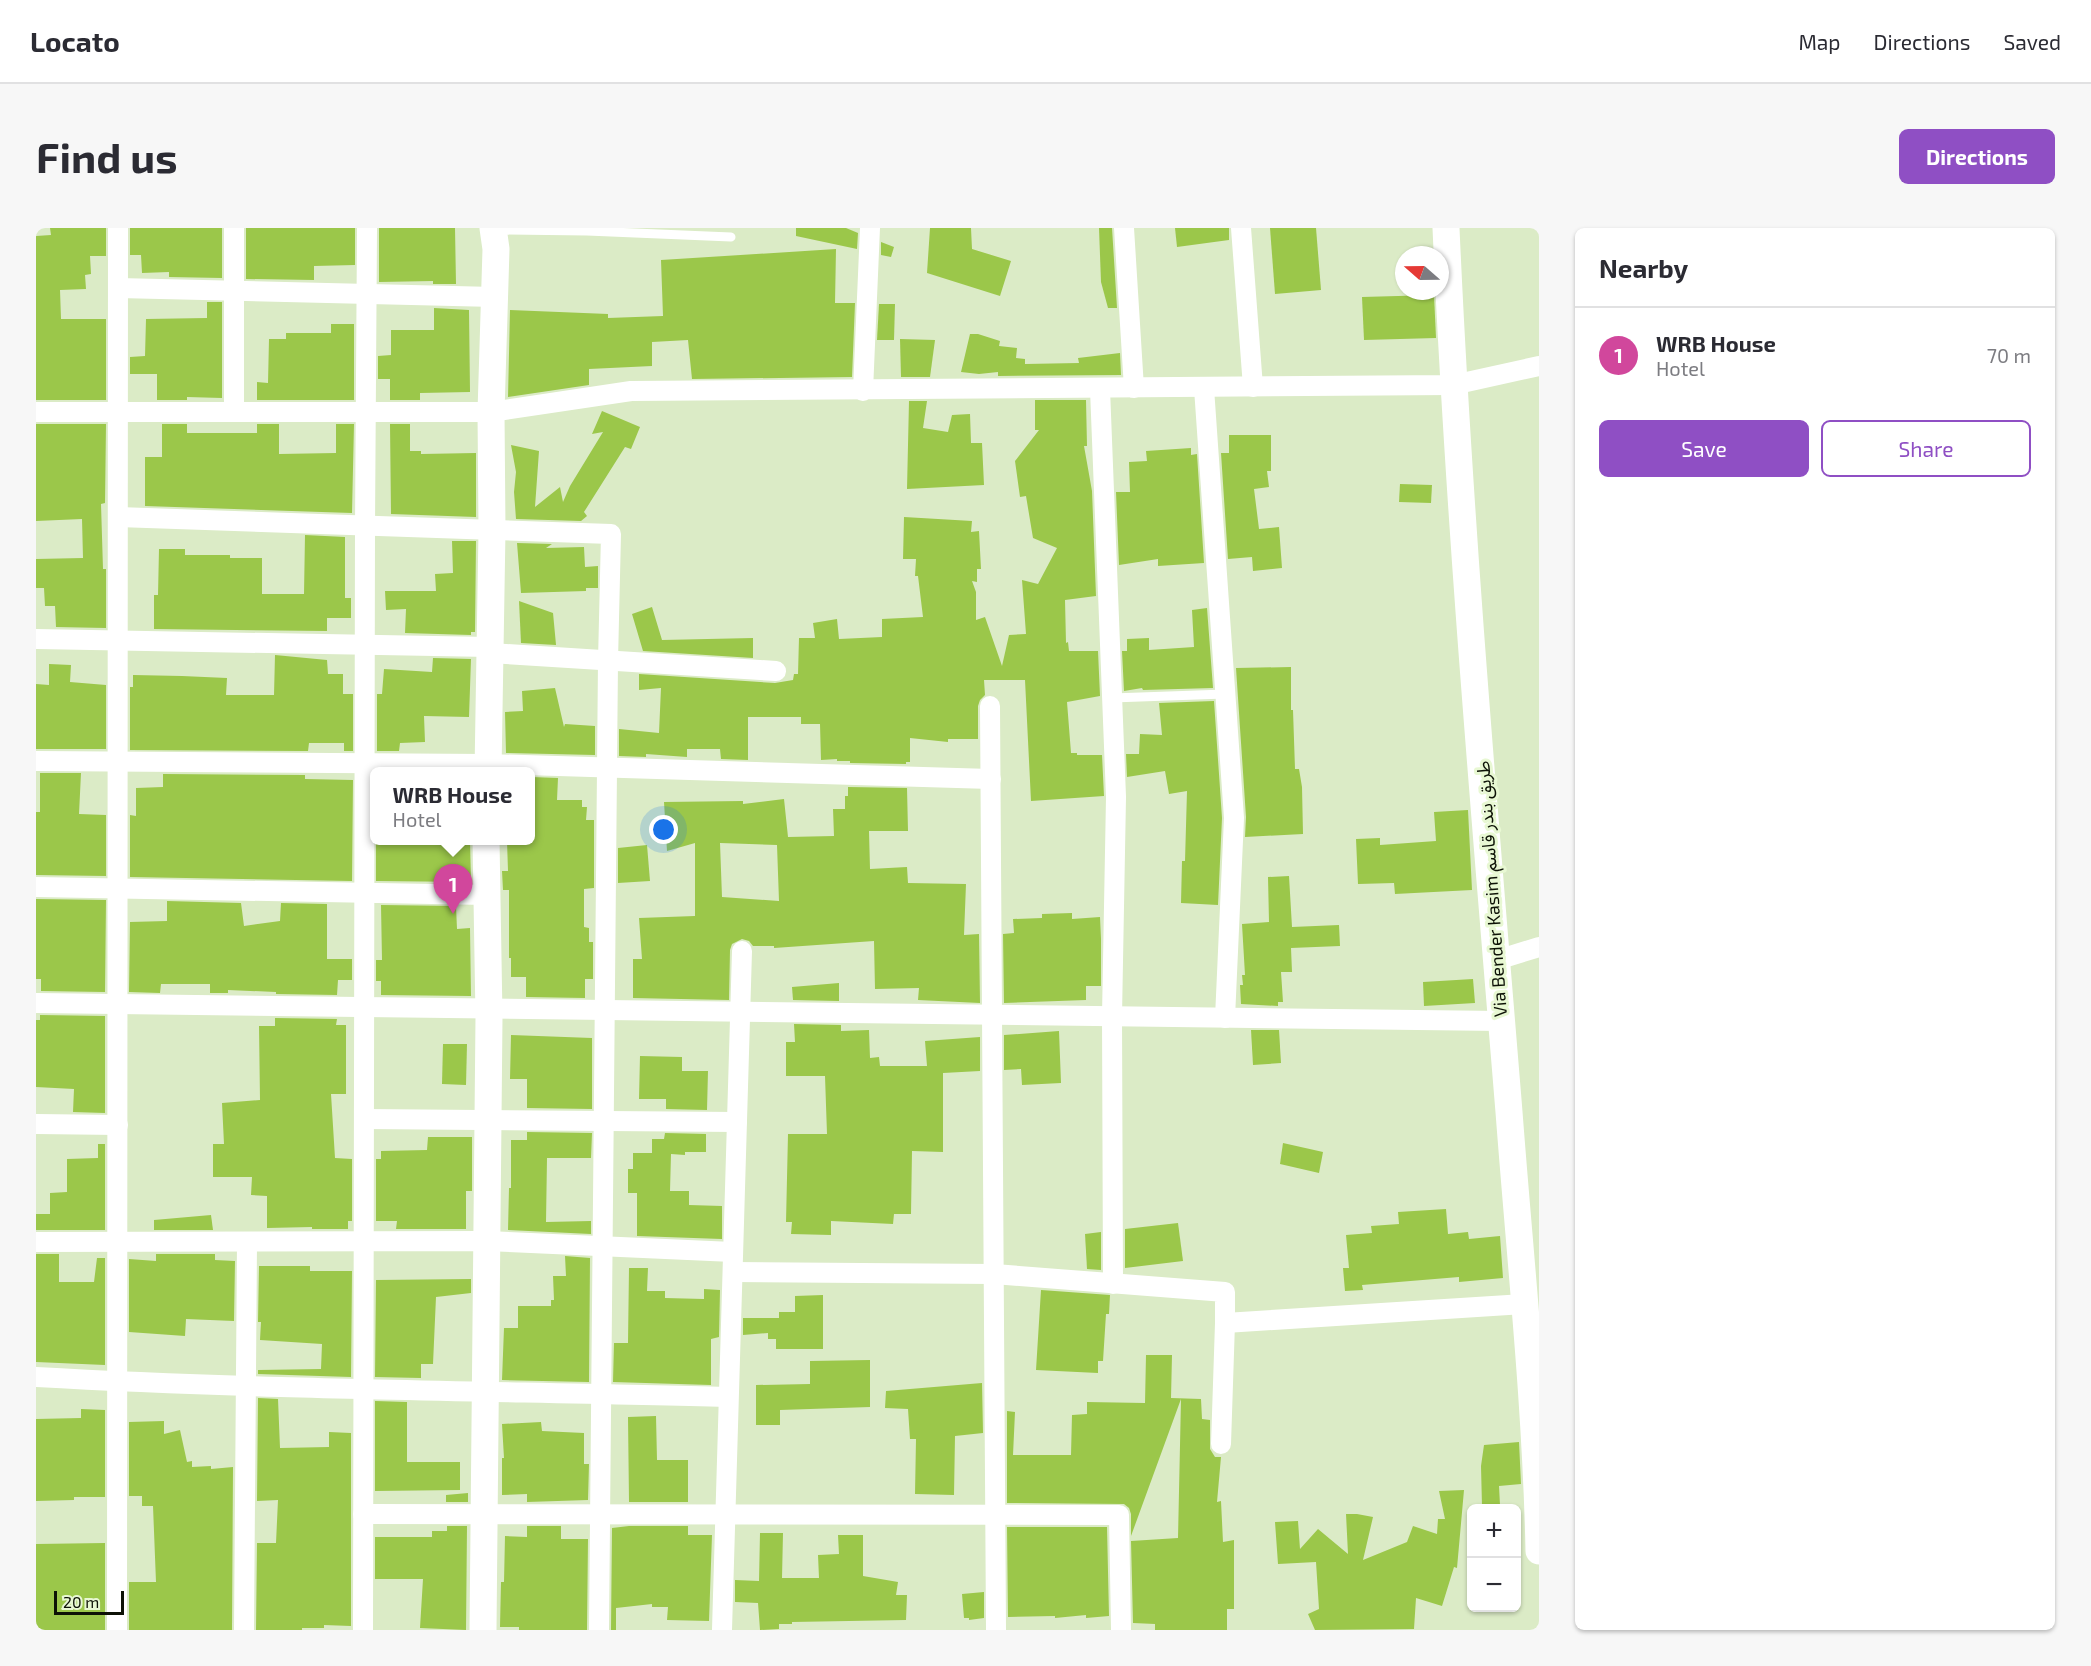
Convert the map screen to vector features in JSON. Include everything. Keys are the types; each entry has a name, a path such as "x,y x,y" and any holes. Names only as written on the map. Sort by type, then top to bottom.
{"street":[{"path":"117,1630 118,228"},
{"path":"234,228 234,412"},
{"path":"363,1630 365,527 368,228"},
{"path":"863,391 870,228"},
{"path":"1124,228 1134,388"},
{"path":"1241,228 1253,387"},
{"name":"Via Bender Kasim طريق بندر قاسم","path":"1446,228 1453,385 1524,1304 1539,1551"},
{"path":"488,767 492,530 491,412 496,249 493,229"},
{"path":"118,288 495,297"},
{"path":"36,412 491,412 631,391 1453,385 1539,366"},
{"path":"1204,388 1234,818 1225,1018"},
{"path":"1101,389 1116,797 1112,1016 1113,1284"},
{"path":"118,518 611,534 599,1630"},
{"path":"36,639 365,645 490,650 608,661 776,671"},
{"path":"990,706 996,1630"},
{"path":"36,761 457,767"},
{"path":"535,768 990,779"},
{"path":"483,1630 489,1008 486,845"},
{"path":"36,887 487,895"},
{"path":"1497,960 1539,947"},
{"path":"722,1630 742,951"},
{"path":"36,1003 1501,1021"},
{"path":"364,1119 737,1122"},
{"path":"36,1124 118,1125"},
{"path":"36,1242 487,1241 733,1252"},
{"path":"244,1630 247,1242"},
{"path":"732,1272 994,1274 1225,1292 1221,1444"},
{"path":"1225,1323 1524,1304"},
{"path":"36,1377 117,1382 729,1397"},
{"path":"363,1514 1119,1515 1121,1630"}],"lane":[{"path":"493,229 731,237"},
{"path":"1112,698 1226,694"}],"building":[{"path":"50,228 106,228 106,256 90,256 91,274 85,275 86,289 60,290 61,319 106,319 106,400 36,400 36,236 51,235"},
{"path":"130,228 222,228 222,278 169,277 169,272 142,273 141,255 130,255"},
{"path":"246,228 355,228 355,265 314,266 314,280 246,279"},
{"path":"379,228 455,228 456,284 433,284 433,281 379,282"},
{"path":"796,228 846,228 858,233 857,249 796,236"},
{"path":"930,228 971,228 972,249 1011,261 1000,296 927,273"},
{"path":"1099,228 1112,228 1117,308 1108,308 1101,282"},
{"path":"1175,228 1229,228 1229,240 1177,247"},
{"path":"1270,228 1316,228 1321,290 1275,294"},
{"path":"881,242 894,247 891,257 881,255"},
{"path":"836,249 835,303 855,303 852,377 692,379 688,340 652,342 652,366 589,369 589,385 508,397 510,310 608,314 608,318 663,316 661,260"},
{"path":"1395,296 1395,300 1434,300 1436,338 1364,340 1362,297"},
{"path":"207,302 222,302 222,398 187,397 187,400 157,400 157,374 130,374 130,357 145,356 146,319 207,318"},
{"path":"879,304 895,304 894,340 877,340"},
{"path":"434,308 469,310 470,392 420,393 420,400 390,400 390,379 378,379 378,356 391,355 391,330 434,330"},
{"path":"331,324 354,324 354,400 257,400 257,382 268,383 269,339 286,339 286,333 331,333"},
{"path":"970,334 978,334 1000,341 999,346 1017,348 1016,358 1025,359 1025,364 1079,363 1078,358 1120,353 1121,375 998,376 998,372 979,374 961,372"},
{"path":"900,339 935,340 930,377 901,377"},
{"path":"1035,400 1086,400 1087,446 1084,446 1092,491 1096,596 1065,600 1066,643 1068,642 1069,651 1098,651 1100,696 1067,702 1071,753 1102,755 1104,796 1031,801 1025,680 984,680 985,695 978,706 978,739 948,739 948,742 910,738 910,762 906,764 821,760 820,724 801,724 801,717 748,717 748,760 721,759 720,749 687,749 687,757 646,754 646,757 619,756 619,729 659,733 661,688 639,690 639,674 775,683 793,680 794,674 798,674 799,638 815,638 813,623 837,619 839,639 882,637 882,619 923,617 918,576 915,576 916,559 903,559 904,517 972,521 971,532 979,531 981,569 977,569 977,582 972,581 976,592 976,620 985,617 1002,666 1009,635 1026,634 1022,580 1038,584 1057,548 1033,538 1026,496 1020,497 1015,461 1039,430 1035,430"},
{"path":"909,401 927,401 923,428 948,432 952,415 970,414 971,443 982,443 984,485 907,489"},
{"path":"602,411 640,427 631,449 625,447 584,512 587,516 581,521 516,519 514,492 516,472 511,445 539,451 535,507 560,487 563,502 570,486 603,432 592,434"},
{"path":"36,424 106,424 105,503 101,504 103,569 106,569 106,628 56,627 55,606 45,606 44,588 36,588 36,559 83,558 82,519 36,521"},
{"path":"162,424 187,424 187,433 257,433 257,424 279,424 279,454 336,453 336,424 354,424 352,513 145,506 145,457 162,457"},
{"path":"390,424 410,424 410,451 421,451 421,454 476,453 476,517 391,514"},
{"path":"1229,435 1271,435 1271,471 1267,471 1269,487 1254,489 1259,529 1279,527 1282,568 1253,571 1252,557 1228,559 1221,453 1229,453"},
{"path":"1191,448 1191,455 1197,454 1204,563 1158,566 1158,559 1119,565 1116,492 1130,492 1129,462 1147,461 1146,451"},
{"path":"1400,484 1432,485 1431,503 1399,502"},
{"path":"305,535 345,537 345,598 351,598 351,618 327,618 327,631 154,629 154,595 158,595 159,549 185,549 185,555 262,558 262,594 304,594"},
{"path":"452,541 476,541 475,632 471,632 471,635 405,633 406,609 386,610 385,591 436,591 435,574 453,573"},
{"path":"517,543 552,544 546,548 584,547 585,567 598,566 598,588 586,588 586,591 521,593"},
{"path":"519,601 553,613 556,645 521,643"},
{"path":"652,607 662,640 753,638 753,658 643,651 632,614"},
{"path":"1207,608 1213,688 1143,690 1142,688 1124,691 1122,651 1127,651 1127,639 1149,638 1149,650 1194,647 1192,610"},
{"path":"275,655 327,660 328,674 343,674 343,694 353,694 353,751 344,751 344,743 309,743 308,751 130,750 130,687 133,687 133,675 227,678 226,695 274,695"},
{"path":"433,658 471,659 469,717 424,716 425,742 400,743 399,751 377,751 377,694 382,694 384,669 432,672"},
{"path":"49,664 71,665 70,682 106,685 106,749 36,749 36,684 49,685"},
{"path":"1291,667 1295,769 1299,769 1302,787 1303,834 1245,837 1246,817 1236,668"},
{"path":"555,688 564,727 565,724 595,726 595,755 506,753 505,712 523,711 522,691"},
{"path":"1214,701 1222,818 1218,905 1181,903 1187,791 1169,794 1165,771 1127,777 1126,754 1139,754 1140,734 1162,735 1159,703"},
{"path":"40,773 81,773 79,814 106,815 106,876 36,875 36,812 40,812"},
{"path":"163,774 305,775 305,779 353,780 352,881 130,877 130,815 136,816 136,788 163,787"},
{"path":"535,777 558,778 557,800 582,800 582,807 587,807 586,820 594,820 594,888 584,889 584,927 589,928 589,942 593,942 593,979 585,979 585,998 526,997 526,977 511,977 509,890 503,890 502,871 508,871 507,845 535,845"},
{"path":"848,787 907,788 908,831 869,831 870,869 907,867 908,883 966,884 964,935 979,934 980,1003 918,1000 919,988 875,989 874,941 774,948 774,946 753,946 749,941 742,939 732,944 730,950 729,1000 633,998 633,959 642,959 639,918 695,916 695,843 667,851 664,802 743,801 743,804 784,799 788,837 834,836 833,809 845,809 845,796 848,796","holes":["720,843 777,845 779,901 722,897"]},
{"path":"1468,810 1472,890 1395,894 1394,883 1358,884 1356,839 1380,838 1380,845 1436,841 1434,812"},
{"path":"376,845 470,845 471,882 376,881"},
{"path":"647,845 650,881 618,883 618,848"},
{"path":"1289,876 1292,927 1339,925 1340,946 1291,948 1292,972 1281,972 1283,1002 1278,1002 1278,1006 1241,1004 1240,985 1243,985 1242,975 1245,975 1242,924 1269,922 1268,877"},
{"path":"36,899 106,900 105,992 41,991 41,979 36,979"},
{"path":"167,901 241,903 244,926 280,921 281,903 327,904 327,959 352,959 352,980 338,980 337,995 228,990 228,993 210,993 210,984 161,984 160,993 129,992 130,922 167,921"},
{"path":"381,905 456,906 457,929 470,928 471,996 381,995 381,981 376,981 376,960 382,960"},
{"path":"1072,913 1072,919 1100,917 1101,986 1086,986 1086,1000 1004,1003 1003,934 1014,933 1013,919 1042,918 1042,914"},
{"path":"1473,979 1475,1003 1424,1006 1423,982"},
{"path":"839,983 839,1001 793,1000 792,987"},
{"path":"40,1015 105,1016 105,1113 73,1112 74,1089 36,1087 36,1020 40,1020"},
{"path":"275,1018 337,1019 336,1025 346,1025 346,1094 331,1094 335,1158 352,1159 352,1221 348,1221 348,1229 267,1228 267,1196 251,1195 252,1177 213,1177 213,1144 224,1144 222,1103 260,1100 259,1026 275,1026"},
{"path":"794,1024 841,1025 841,1031 869,1030 870,1058 879,1057 880,1066 927,1066 925,1041 980,1037 980,1071 943,1073 943,1152 912,1151 911,1214 894,1214 893,1224 831,1221 831,1235 791,1234 792,1222 786,1222 788,1134 827,1134 825,1076 786,1076 786,1042 795,1042"},
{"path":"1251,1030 1279,1030 1281,1063 1253,1065"},
{"path":"1059,1031 1061,1083 1022,1085 1021,1069 1004,1070 1004,1035"},
{"path":"511,1035 592,1038 592,1109 527,1108 527,1079 510,1079"},
{"path":"443,1044 467,1044 466,1085 442,1084"},
{"path":"640,1056 682,1057 682,1071 708,1071 707,1110 666,1109 666,1099 639,1099"},
{"path":"527,1132 592,1133 591,1158 547,1158 546,1222 591,1221 591,1234 508,1230 511,1140 527,1140"},
{"path":"665,1133 706,1134 706,1152 671,1154 670,1191 689,1191 689,1205 722,1206 722,1239 637,1236 637,1193 628,1193 628,1169 633,1169 633,1153 652,1153 652,1139 664,1139"},
{"path":"428,1137 472,1137 472,1191 466,1191 466,1229 396,1229 397,1221 376,1221 376,1159 381,1159 381,1151 427,1150"},
{"path":"1283,1143 1323,1152 1319,1173 1280,1164"},
{"path":"98,1144 105,1144 105,1230 36,1230 36,1214 50,1214 50,1193 67,1192 67,1159 98,1158"},
{"path":"1446,1209 1448,1234 1468,1232 1469,1239 1500,1236 1503,1278 1459,1282 1459,1277 1362,1285 1363,1290 1345,1291 1343,1268 1349,1268 1346,1235 1372,1233 1371,1226 1399,1224 1398,1212"},
{"path":"211,1215 213,1230 154,1230 154,1220"},
{"path":"1178,1223 1183,1261 1125,1268 1125,1229"},
{"path":"1101,1232 1101,1270 1087,1269 1085,1234"},
{"path":"36,1254 59,1254 59,1282 94,1282 97,1258 105,1258 105,1365 36,1362"},
{"path":"156,1254 215,1254 215,1260 235,1261 234,1321 186,1319 185,1336 129,1332 129,1259 156,1261"},
{"path":"565,1256 590,1258 589,1382 502,1380 504,1328 518,1328 518,1306 551,1306 551,1300 554,1300 553,1276 566,1276"},
{"path":"259,1266 310,1266 310,1271 352,1271 351,1377 258,1374 258,1370 321,1369 322,1344 260,1340"},
{"path":"629,1268 648,1268 647,1291 665,1291 665,1298 704,1299 704,1289 720,1290 719,1337 711,1339 711,1385 613,1382 614,1343 628,1343"},
{"path":"471,1279 471,1293 436,1297 433,1364 421,1364 421,1378 375,1377 376,1280"},
{"path":"1041,1290 1110,1295 1109,1314 1106,1314 1103,1361 1098,1361 1098,1373 1036,1370"},
{"path":"823,1295 823,1349 776,1349 776,1339 768,1339 768,1333 743,1335 743,1318 779,1318 779,1312 795,1312 795,1296"},
{"path":"1146,1355 1172,1355 1171,1398 1201,1399 1202,1419 1210,1420 1210,1449 1215,1457 1221,1457 1217,1502 1221,1501 1223,1542 1234,1540 1234,1609 1227,1609 1227,1630 1155,1630 1155,1624 1133,1623 1131,1541 1178,1538 1181,1399 1131,1536 1131,1514 1129,1508 1124,1504 1007,1503 1007,1411 1015,1412 1013,1455 1071,1455 1072,1415 1087,1414 1087,1402 1145,1403"},
{"path":"870,1360 870,1407 780,1410 780,1425 756,1425 756,1385 810,1384 810,1361"},
{"path":"982,1383 983,1433 955,1436 954,1495 915,1494 916,1439 910,1439 908,1409 885,1408 886,1391"},
{"path":"258,1398 278,1399 280,1448 329,1447 329,1432 351,1433 351,1626 324,1625 324,1628 302,1628 302,1630 256,1630 257,1543 276,1543 278,1500 257,1501"},
{"path":"375,1401 407,1402 407,1462 460,1462 460,1490 375,1491"},
{"path":"81,1409 105,1410 105,1497 36,1501 36,1419 81,1418"},
{"path":"656,1416 657,1460 688,1460 688,1502 629,1502 628,1417"},
{"path":"164,1421 164,1434 180,1430 187,1462 192,1461 192,1467 211,1466 211,1469 233,1467 232,1630 129,1630 129,1582 156,1582 153,1506 142,1506 142,1496 129,1496 129,1422"},
{"path":"541,1422 542,1431 584,1433 584,1464 589,1464 588,1500 527,1502 527,1494 502,1495 502,1458 504,1458 502,1424"},
{"path":"1519,1442 1521,1484 1499,1486 1500,1504 1482,1504 1481,1466 1484,1445"},
{"path":"1464,1490 1457,1568 1454,1567 1442,1606 1416,1598 1414,1629 1315,1630 1308,1614 1319,1609 1316,1562 1278,1564 1275,1522 1298,1521 1300,1549 1318,1529 1348,1554 1346,1514 1373,1517 1363,1560 1407,1542 1413,1526 1437,1534 1438,1519 1445,1519 1439,1491"},
{"path":"468,1493 468,1502 446,1502 446,1495"},
{"path":"447,1526 467,1526 466,1630 420,1628 423,1579 375,1579 375,1537 432,1537 432,1531 447,1531"},
{"path":"527,1526 561,1526 561,1539 588,1539 587,1630 519,1630 519,1627 500,1627 505,1536 527,1537"},
{"path":"688,1526 688,1535 712,1535 709,1621 667,1620 668,1607 652,1607 652,1604 616,1608 616,1630 611,1630 612,1528"},
{"path":"1007,1527 1107,1527 1109,1616 1008,1617"},
{"path":"760,1533 783,1533 782,1578 819,1578 818,1555 839,1554 838,1535 863,1535 863,1576 898,1582 896,1595 907,1595 906,1620 792,1622 792,1624 779,1624 779,1629 760,1630 758,1603 735,1602 735,1580 759,1581"},
{"path":"105,1543 105,1630 36,1630 36,1544"},
{"path":"984,1592 984,1618 969,1620 969,1618 964,1618 962,1594"}],"place":[{"name":"WRB House","path":"453,914"}]}
